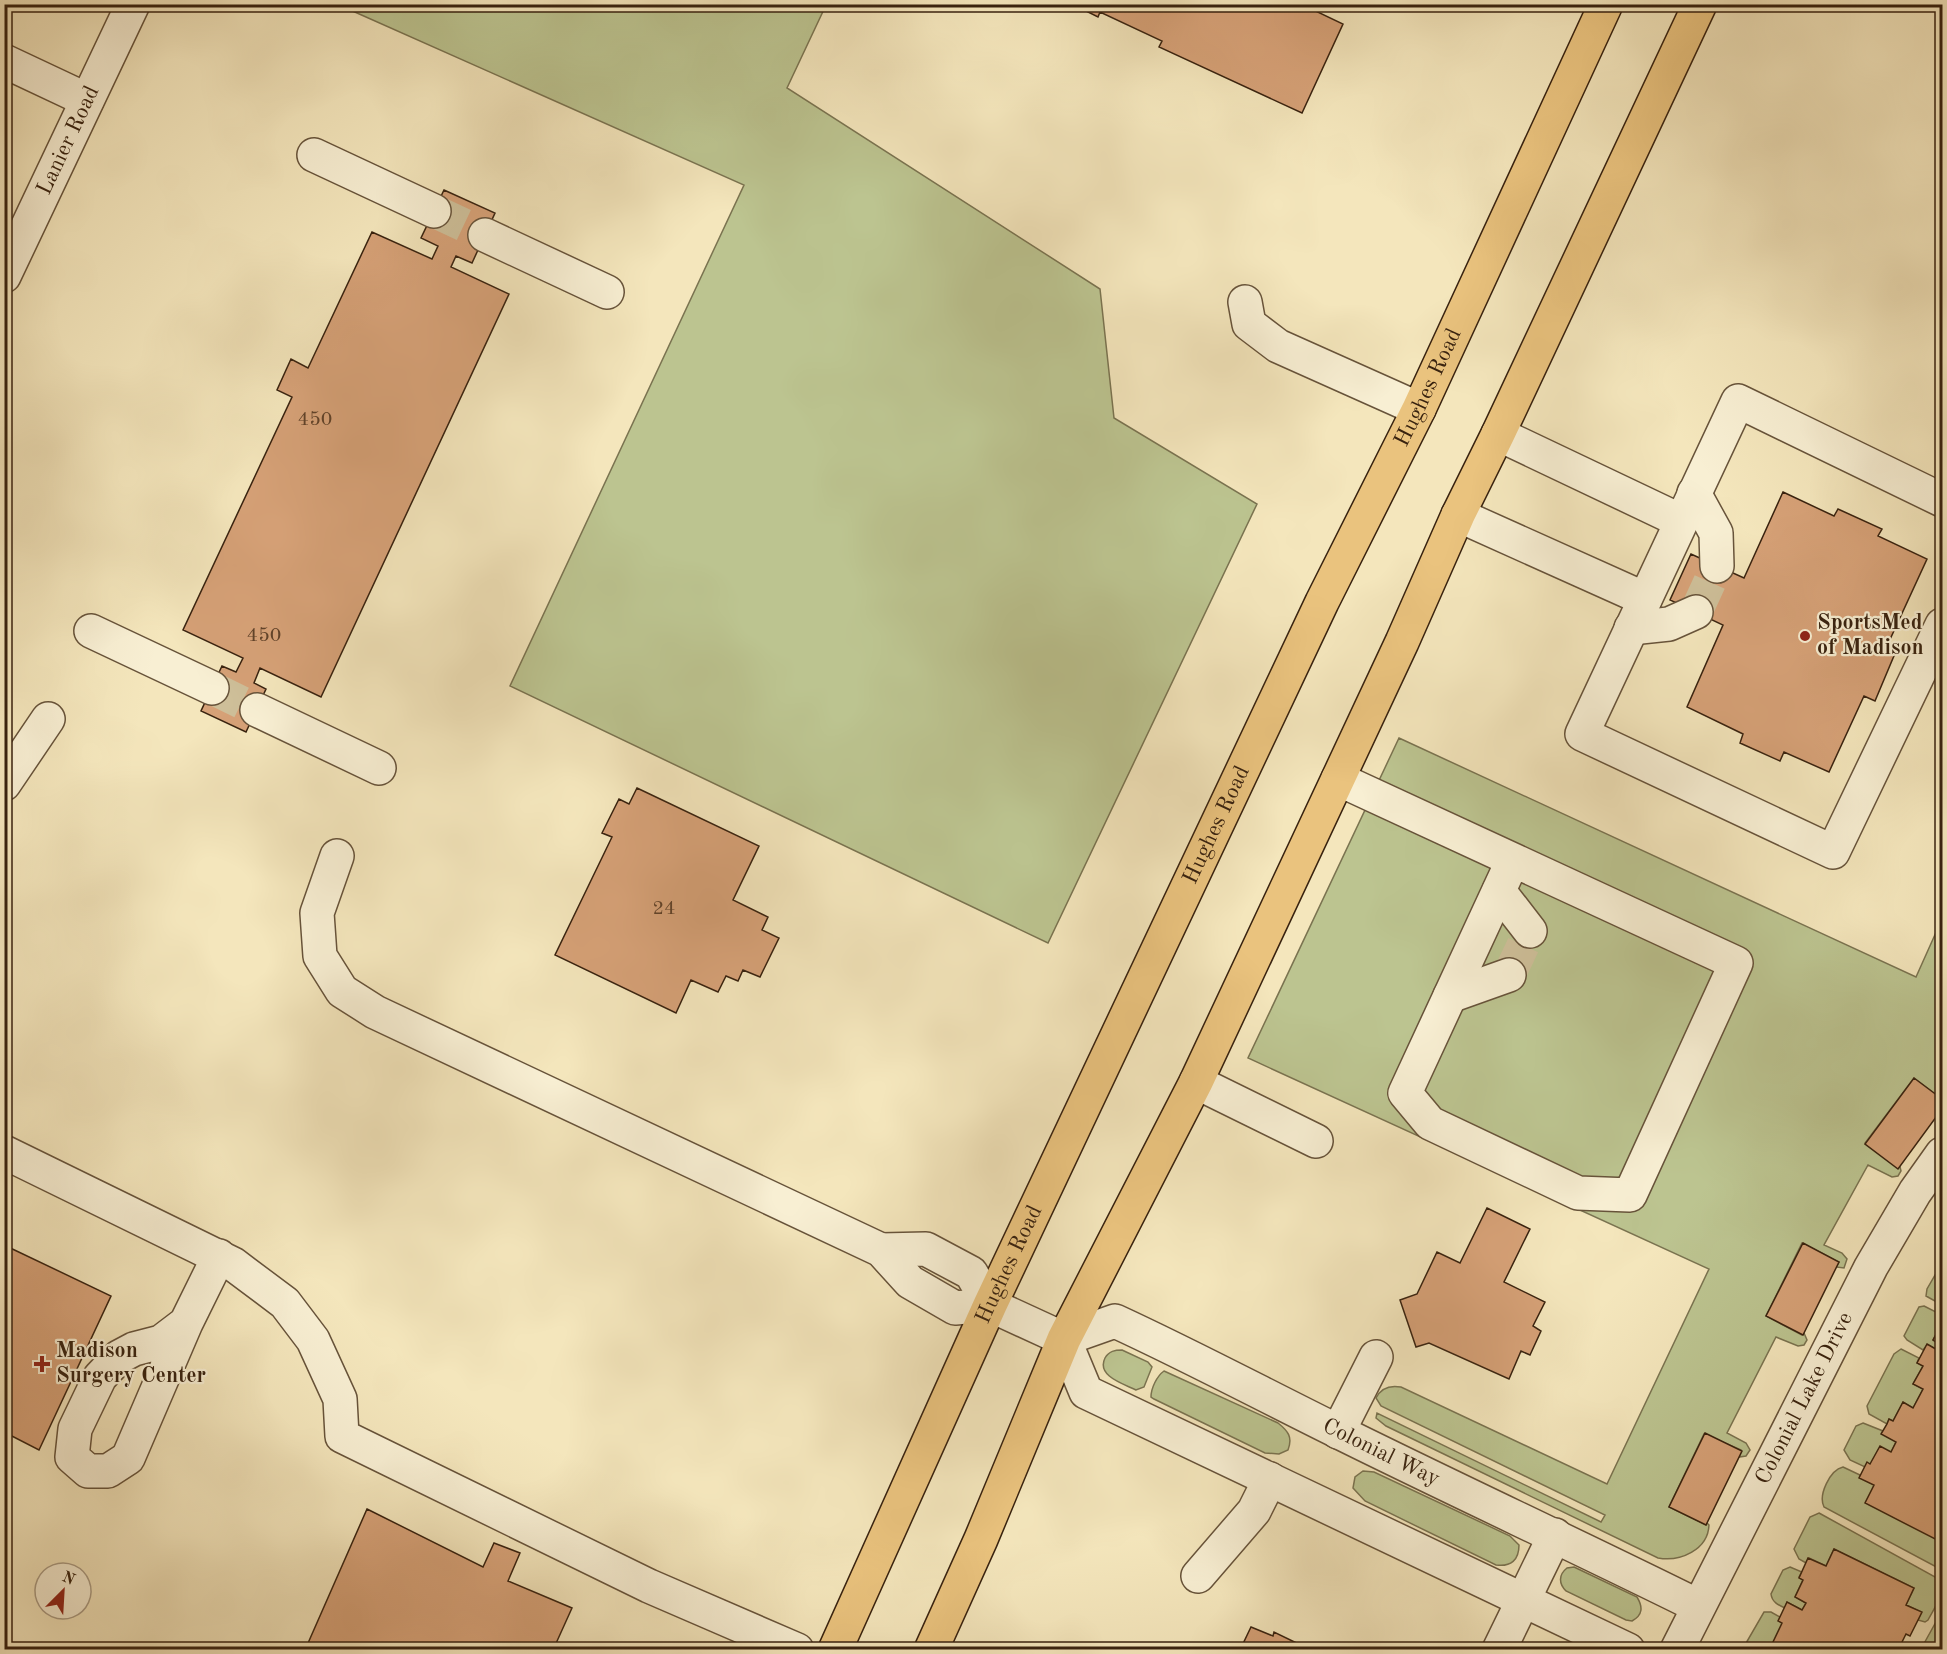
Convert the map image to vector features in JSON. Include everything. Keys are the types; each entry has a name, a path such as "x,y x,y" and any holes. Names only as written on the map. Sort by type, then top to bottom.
{"main road":[{"name":"Hughes Road","path":"835,1650 990,1305 1317,613 1419,409 1605,4"},
{"path":"931,1650 981,1539 1064,1339 1196,1082 1338,779 1458,515 1700,4"}],"street":[{"name":"Lanier Road","path":"5,275 133,4"},
{"path":"4,61 87,100"},
{"path":"314,155 434,211"},
{"path":"485,235 607,292"},
{"path":"1245,302 1250,324 1278,346 1419,409"},
{"path":"1942,500 1738,400 1582,734 1833,852 1942,625"},
{"path":"1498,434 1688,507 1716,533 1717,566"},
{"path":"1458,515 1645,599"},
{"path":"1631,628 1669,624 1696,612"},
{"path":"91,631 212,688"},
{"path":"257,710 379,768"},
{"path":"4,784 48,719"},
{"path":"1338,779 1736,963 1630,1195 1578,1193 1430,1123 1405,1093 1513,860"},
{"path":"337,856 317,913 320,956 342,991 375,1012 881,1250 926,1250 971,1273 990,1305 1064,1339 1086,1392 1628,1650"},
{"path":"1499,891 1530,931"},
{"path":"1450,996 1509,975"},
{"path":"1196,1082 1316,1141"},
{"path":"4,1152 234,1264 285,1303 313,1340 340,1399 342,1436 649,1586 797,1650"},
{"name":"Colonial Lake Drive","path":"1677,1650 1871,1267 1915,1192 1942,1154"},
{"path":"186,1323 219,1256"},
{"name":"Colonial Way","path":"1064,1339 1115,1321 1698,1606"},
{"path":"1338,1432 1376,1357"},
{"path":"1198,1576 1254,1511 1270,1479"},
{"path":"1499,1650 1555,1535"}],"green space":[{"path":"339,5 826,5 787,88 1100,289 1114,418 1257,504 1048,943 510,686 744,185"},
{"path":"1399,738 1916,977 1942,919 1942,977 1938,982 1942,985 1942,1099 1914,1078 1865,1143 1900,1167 1901,1171 1898,1176 1892,1177 1868,1165 1824,1245 1842,1253 1847,1259 1844,1268 1836,1267 1839,1262 1802,1243 1766,1316 1802,1335 1804,1333 1807,1340 1804,1345 1798,1346 1776,1337 1727,1433 1746,1443 1750,1450 1746,1456 1739,1457 1741,1450 1704,1434 1669,1507 1709,1525 1704,1541 1684,1556 1658,1558 1386,1426 1376,1418 1377,1413 1601,1522 1605,1515 1381,1406 1376,1398 1386,1388 1401,1387 1607,1484 1709,1269 1248,1058"},
{"path":"1942,1263 1942,1305 1926,1296 1927,1289"},
{"path":"1924,1306 1940,1314 1937,1321 1942,1323 1933,1340 1942,1346 1941,1352 1927,1345 1923,1350 1904,1336 1919,1307"},
{"path":"1901,1349 1919,1358 1917,1363 1923,1366 1913,1384 1923,1389 1913,1408 1903,1402 1893,1421 1889,1419 1887,1424 1869,1414 1867,1406 1894,1354"},
{"path":"1122,1350 1148,1362 1152,1367 1144,1387 1136,1390 1119,1382 1104,1370 1105,1358 1112,1351"},
{"path":"1164,1371 1278,1423 1289,1435 1288,1450 1279,1454 1265,1453 1154,1399 1151,1397 1153,1386"},
{"path":"1863,1423 1883,1431 1896,1442 1891,1452 1865,1467 1850,1460 1844,1450 1856,1426"},
{"path":"1843,1467 1874,1485 1941,1541 1942,1538 1942,1570 1824,1507 1823,1496 1826,1484 1838,1469"},
{"path":"1363,1471 1374,1472 1510,1536 1519,1545 1518,1555 1510,1564 1496,1565 1365,1501 1353,1488 1355,1477"},
{"path":"1819,1513 1937,1578 1941,1588 1940,1594 1928,1620 1925,1622 1918,1620 1921,1612 1906,1605 1914,1588 1834,1549 1826,1566 1809,1558 1806,1563 1799,1559 1794,1549 1810,1517"},
{"path":"1574,1567 1637,1597 1641,1607 1638,1616 1632,1621 1626,1620 1566,1591 1561,1577 1567,1568"},
{"path":"1790,1567 1802,1572 1799,1577 1803,1580 1795,1597 1806,1603 1802,1610 1787,1602 1785,1608 1776,1603 1771,1594 1783,1570"},
{"path":"1942,1611 1942,1649 1921,1649"},
{"path":"1764,1612 1771,1612 1780,1617 1782,1623 1781,1649 1742,1650"}],"building":[{"path":"1072,4 1301,4 1343,24 1302,113 1159,47 1162,41 1100,12 1098,17"},
{"path":"444,190 495,213 472,263 456,256 451,267 509,294 321,697 260,668 254,683 266,689 246,732 201,711 222,666 236,672 243,658 183,630 292,397 277,390 291,359 308,368 372,232 432,259 438,246 421,238"},
{"name":"SportsMed of Madison","path":"1783,492 1834,516 1838,509 1882,529 1878,536 1927,559 1887,646 1896,651 1875,701 1864,696 1829,772 1784,752 1780,761 1740,743 1743,734 1687,707 1723,625 1670,600 1691,554 1744,578"},
{"path":"637,788 759,846 733,900 768,917 762,930 779,938 760,977 743,970 738,981 726,976 718,992 691,980 676,1013 555,955 612,837 602,833 619,799 629,804"},
{"path":"1914,1078 1942,1099 1942,1109 1898,1169 1865,1144"},
{"path":"1487,1208 1530,1229 1504,1282 1545,1302 1533,1326 1541,1331 1530,1355 1521,1351 1509,1379 1429,1343 1416,1347 1400,1300 1417,1294 1437,1252 1460,1263"},
{"path":"1803,1243 1839,1262 1803,1335 1766,1316"},
{"name":"Madison Surgery Center","path":"4,1245 111,1296 39,1450 4,1432"},
{"path":"1942,1310 1942,1323 1937,1321"},
{"path":"1942,1323 1942,1346 1933,1340"},
{"path":"1927,1344 1941,1352 1942,1348 1941,1542 1865,1503 1874,1485 1859,1478 1867,1462 1870,1464 1880,1446 1891,1452 1896,1442 1881,1434 1889,1419 1893,1421 1903,1402 1913,1408 1923,1389 1913,1384 1923,1366 1917,1363"},
{"path":"1705,1433 1742,1451 1706,1525 1669,1507"},
{"path":"367,1509 483,1567 494,1543 520,1553 508,1581 572,1608 553,1650 305,1650"},
{"path":"1834,1549 1914,1588 1906,1605 1922,1612 1910,1636 1906,1634 1898,1650 1887,1646 1885,1650 1781,1650 1782,1647 1773,1642 1782,1623 1778,1621 1787,1602 1802,1610 1806,1603 1795,1597 1803,1580 1799,1578 1808,1558 1826,1566"},
{"path":"1251,1627 1273,1636 1274,1632 1311,1650 1240,1650"}],"tunnel":[{"path":"434,211 485,235"},
{"path":"1696,612 1717,566"},
{"path":"212,688 257,710"},
{"path":"1509,975 1530,931"}],"place":[{"name":"SportsMed of Madison","path":"1805,636"},
{"name":"Madison Surgery Center","path":"42,1364"}]}
